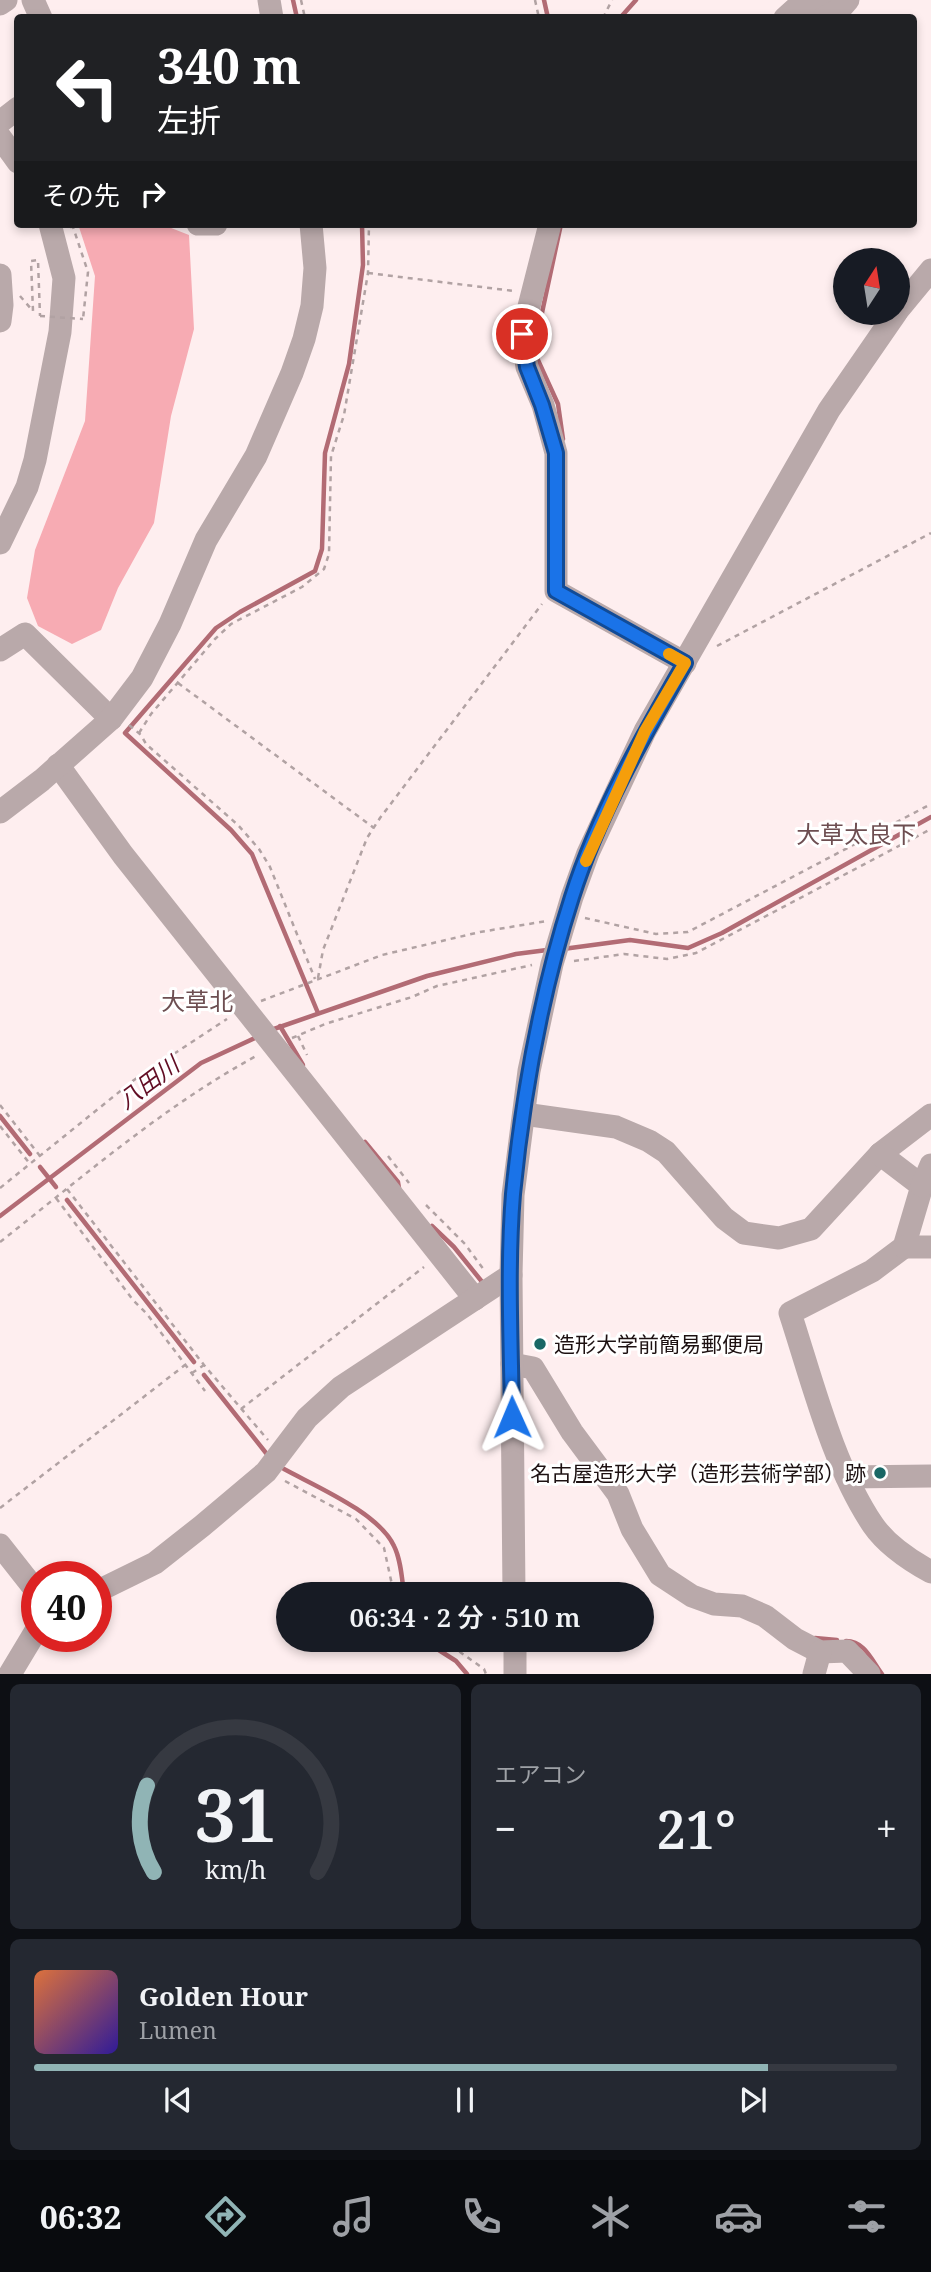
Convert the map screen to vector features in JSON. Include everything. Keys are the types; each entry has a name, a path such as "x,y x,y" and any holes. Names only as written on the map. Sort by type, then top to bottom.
{"street":[{"path":"0,4 6,0"},
{"path":"789,14 795,9 824,0"},
{"path":"831,14 848,0"},
{"path":"0,122 14,111"},
{"path":"0,136 14,156"},
{"path":"3,529 27,487 35,460 61,332 64,278 55,240 58,228"},
{"path":"0,812 118,721 142,678 206,540 256,456 292,373 312,306 315,268 311,228"},
{"path":"549,228 522,334 527,367 556,453 556,591 685,663"},
{"path":"910,296 931,270"},
{"path":"0,321 1,282"},
{"path":"514,1582 512,1364 493,1287 513,1195 528,1072 552,964 588,853 645,731 829,410 887,326"},
{"path":"0,650 25,634 118,721"},
{"path":"58,765 123,855 440,1254 493,1287"},
{"path":"524,1114 616,1127 649,1141 666,1152 724,1218 744,1233 779,1238 811,1229 880,1154 931,1115"},
{"path":"880,1154 926,1175 904,1247 872,1271 790,1313 824,1419 847,1477 874,1526 910,1561 931,1573"},
{"path":"904,1247 931,1247"},
{"path":"112,1584 155,1563 273,1463 307,1418 341,1387 493,1287"},
{"path":"512,1364 533,1368 572,1432 618,1494 632,1529 660,1575 692,1596 714,1604 742,1606 765,1616 795,1639 817,1663 847,1651 869,1674"},
{"path":"847,1477 931,1476"},
{"path":"0,1545 21,1572"},
{"path":"10,1674 23,1652"},
{"path":"515,1652 515,1674"}],"path":[{"path":"33,311 31,261 38,260 40,316 83,319 88,272 73,228"},
{"path":"138,732 150,714 215,639 232,624 302,587 324,569 329,554 331,456 344,415 368,273 369,228"},
{"path":"368,273 523,292"},
{"path":"1,282 13,288 33,311 48,313"},
{"path":"685,663 931,533"},
{"path":"316,978 323,950 367,838 549,594 556,591"},
{"path":"177,683 374,828"},
{"path":"118,721 138,732 146,744 237,825 259,849 270,867 316,978"},
{"path":"0,1188 134,1080 245,1007 382,955 480,932 566,918 592,918 621,928 656,934 688,932 931,804"},
{"path":"0,1241 167,1110 276,1045 325,1024 412,997 437,986 522,966 624,954 667,959 696,953 931,829"},
{"path":"298,1036 308,1057"},
{"path":"0,1105 40,1156"},
{"path":"0,1126 30,1164"},
{"path":"387,1156 402,1172 414,1192"},
{"path":"67,1189 241,1409 273,1463 308,1492 356,1519 384,1548 391,1582"},
{"path":"56,1198 205,1391"},
{"path":"423,1201 465,1244 489,1276 493,1287"},
{"path":"241,1409 440,1254"},
{"path":"0,1508 185,1365"},
{"path":"192,1374 204,1365"},
{"path":"460,1652 484,1669 486,1674"}],"shaded area":[{"path":"79,228 171,228 189,235 194,329 171,416 154,523 118,588 101,630 72,644 38,626 27,598 35,550 85,421 95,276"}],"waterway":[{"path":"293,0 296,14"},
{"path":"544,0 547,14"},
{"path":"624,14 636,0"},
{"path":"318,1013 252,854 231,830 125,733 216,628 315,571 322,549 325,453 349,364 363,265 362,228"},
{"path":"560,228 537,336 537,358 558,404 563,439"},
{"path":"563,949 630,940 688,948 722,933 931,817"},
{"path":"271,1030 427,976 516,954 547,950"},
{"path":"280,1026 303,1065"},
{"name":"八田川","path":"0,1216 201,1063 257,1037"},
{"path":"0,1116 30,1154"},
{"path":"365,1142 398,1182 399,1188"},
{"name":"八田川","path":"40,1167 56,1187"},
{"path":"67,1200 194,1362"},
{"path":"432,1226 454,1247 483,1283"},
{"path":"204,1375 266,1453"},
{"path":"284,1469 345,1502 375,1522 394,1546 402,1582"},
{"path":"815,1638 837,1640"},
{"path":"846,1641 863,1648 882,1674"},
{"path":"442,1652 456,1661 467,1674"}],"slow traffic":[{"path":"586,861 645,731 685,663 669,654"}],"place":[{"name":"造形大学前簡易郵便局","path":"540,1344"},
{"name":"名古屋造形大学（造形芸術学部）跡","path":"880,1473"}],"district":[{"name":"大草太良下","path":"856,833"},
{"name":"大草北","path":"197,1000"}],"route":[{"path":"512,1417 513,1195 528,1072 552,964 588,853 645,731 685,663 556,591 556,453 527,367 522,334"}]}
